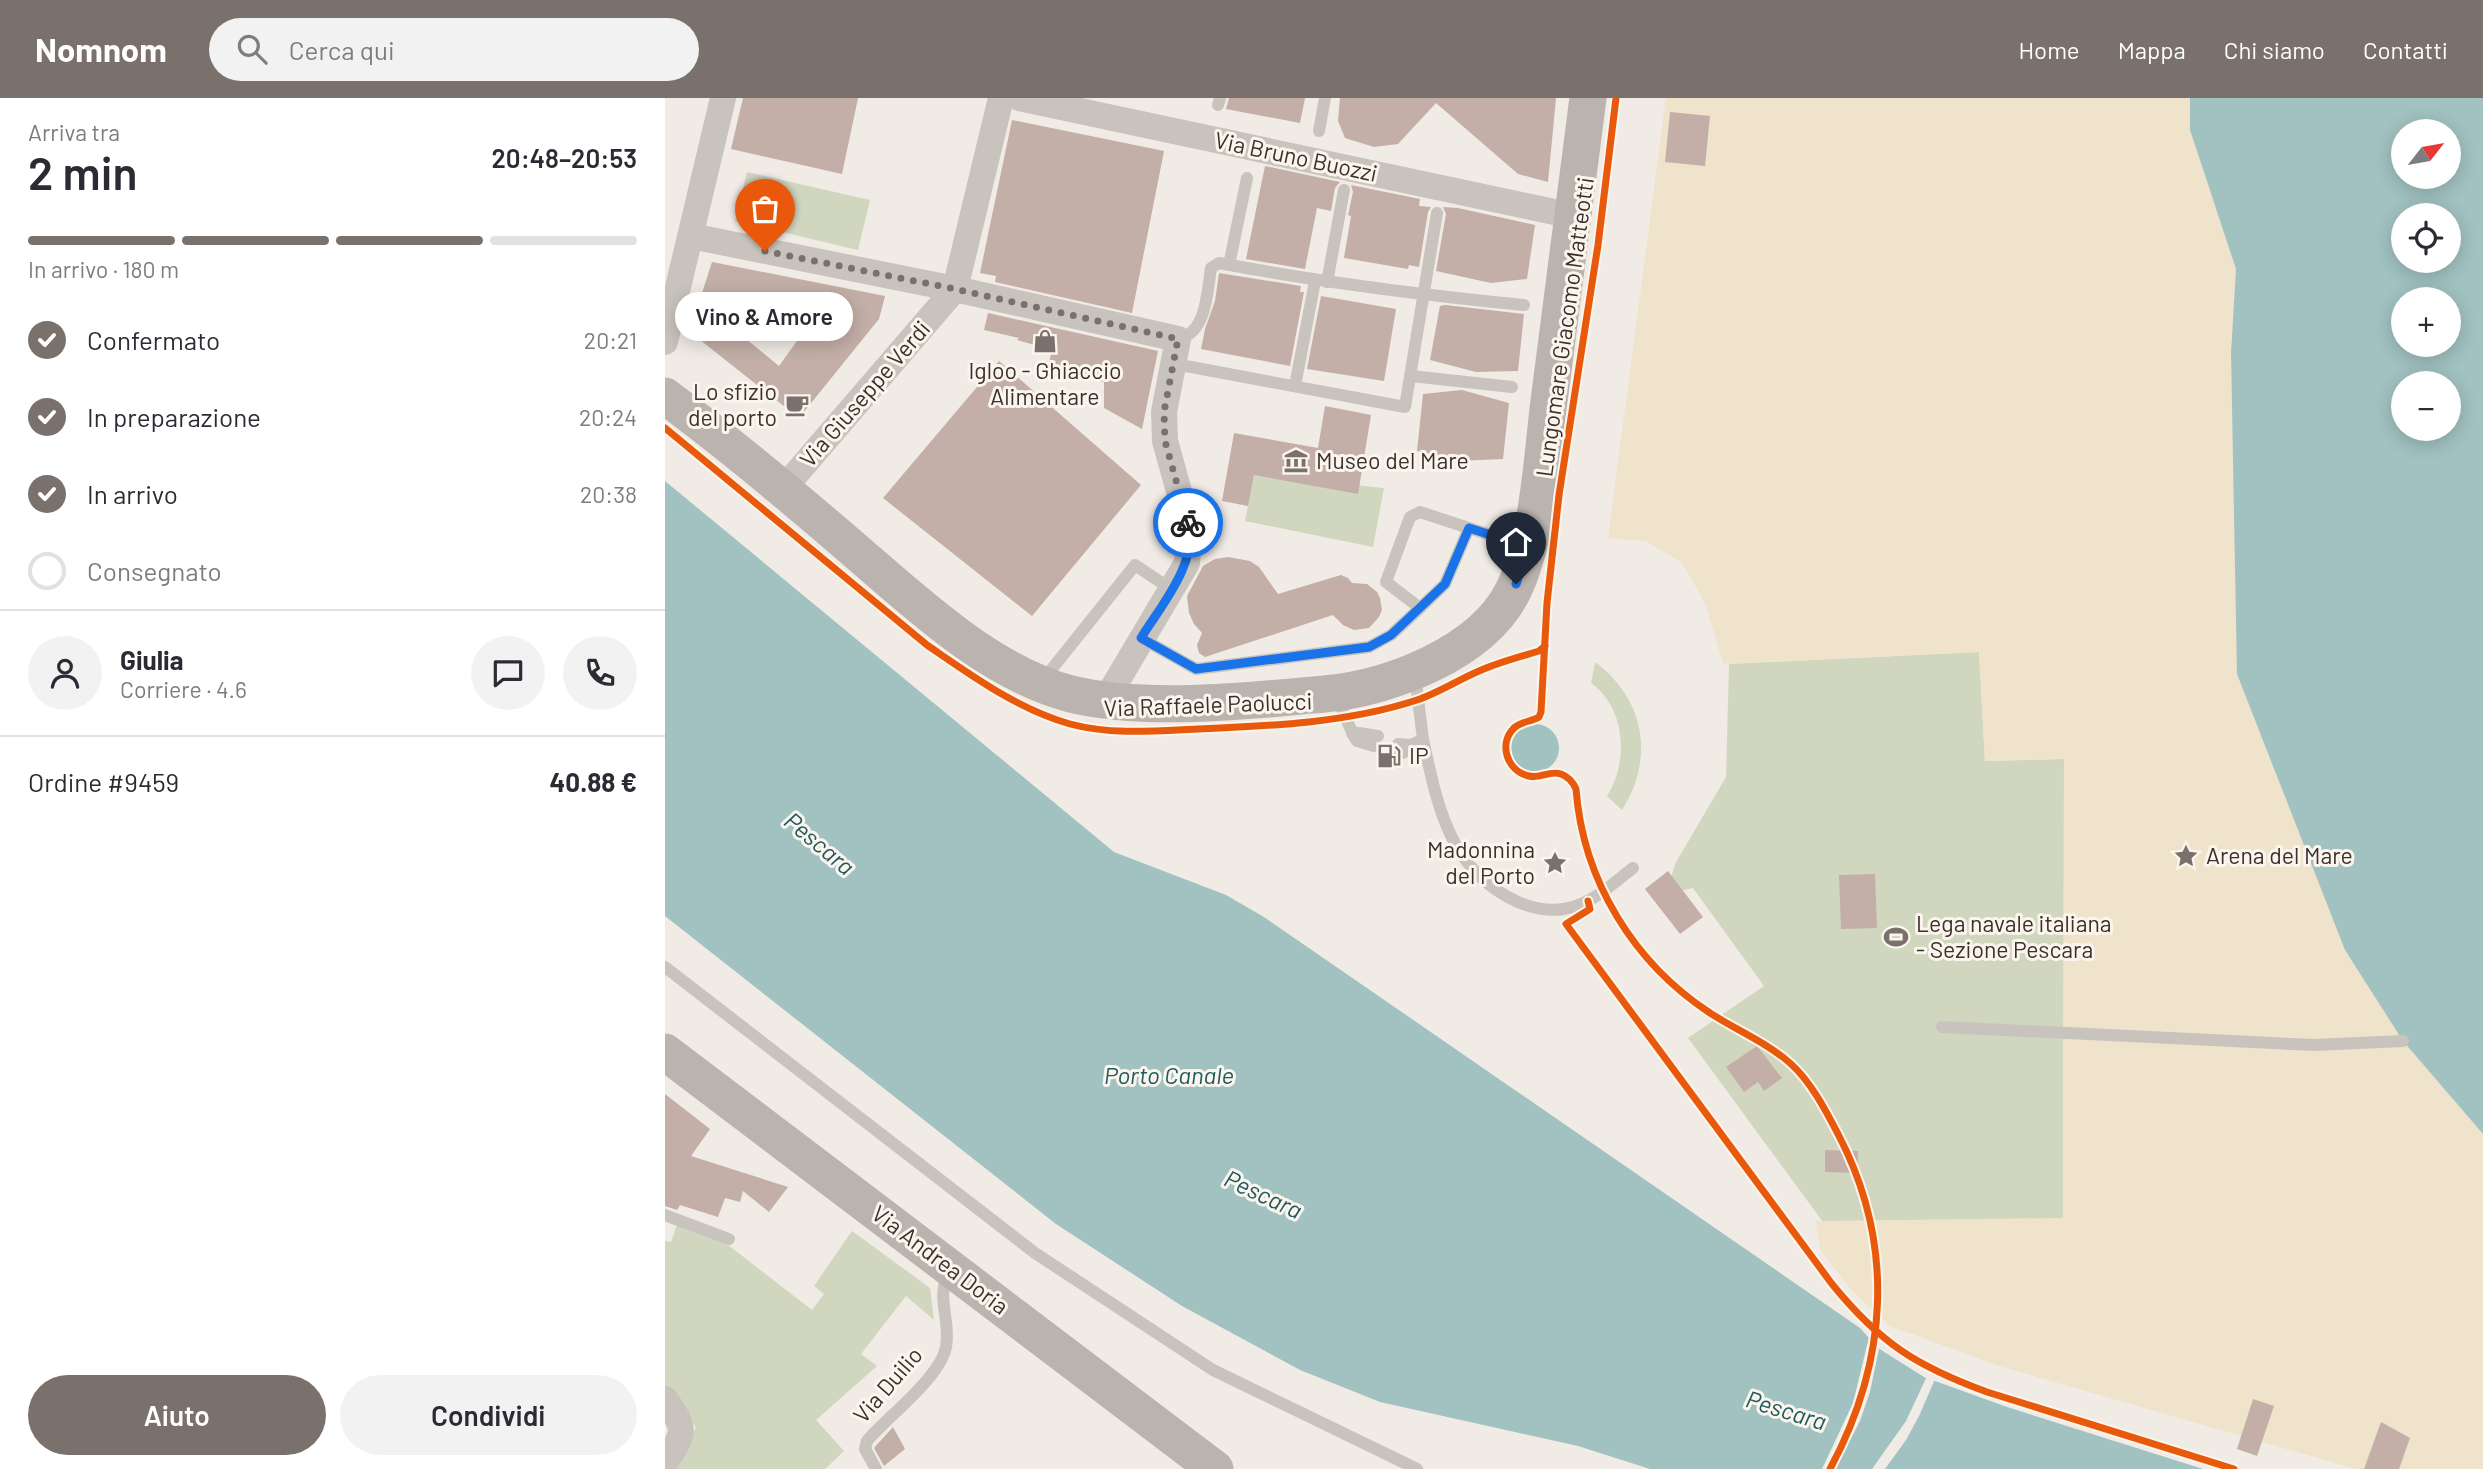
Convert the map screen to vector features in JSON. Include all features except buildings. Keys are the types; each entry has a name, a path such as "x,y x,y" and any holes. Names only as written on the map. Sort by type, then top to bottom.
{"street":[{"path":"665,341 723,98"},
{"name":"Via Giuseppe Verdi","path":"783,489 955,289 1001,98"},
{"name":"Via Bruno Buozzi","path":"1019,98 1573,216"},
{"name":"Lungomare Giacomo Matteotti","path":"1528,547 1538,490 1588,98"},
{"path":"691,236 955,289 1176,351"},
{"name":"Via Raffaele Paolucci","path":"1105,701 1187,563 1190,531 1165,441 1164,412 1176,351"},
{"name":"Via Raffaele Paolucci","path":"665,370 726,441"},
{"name":"Via Raffaele Paolucci","path":"665,396 726,441 927,612 985,653 1040,683 1074,695 1105,701 1201,702 1335,693 1377,684 1414,671 1490,625 1512,594 1528,547"},
{"name":"Via Andrea Doria","path":"666,1055 1215,1469"},
{"path":"665,1399 681,1424 682,1433 665,1462"}],"lane":[{"path":"1319,131 1325,98"},
{"name":"Via Bruno Buozzi","path":"1229,265 1247,178"},
{"name":"Via Bruno Buozzi","path":"1295,386 1344,190"},
{"path":"1437,213 1422,295 1405,407 1295,386 1176,351 1199,322 1211,268 1219,263 1422,295 1524,305"},
{"path":"1411,376 1512,387"},
{"path":"1420,608 1386,582 1410,517 1420,512 1528,547"},
{"path":"1141,638 1196,669 1369,647 1391,635 1445,584 1469,528"},
{"path":"1040,683 1135,565 1171,589"},
{"path":"1414,671 1431,776 1453,843 1465,863 1483,881 1510,898 1538,909 1559,910 1596,896 1633,868"},
{"path":"1335,693 1352,732 1376,741"},
{"path":"1401,748 1423,739"},
{"path":"665,967 1035,1253 1213,1370 1417,1469"},
{"path":"1942,1027 2314,1045 2403,1041"},
{"path":"665,1215 729,1239"},
{"name":"Via Duilio","path":"876,1469 865,1449 867,1441 905,1405 938,1364 946,1348 947,1322 942,1298 950,1268"}],"green space":[{"path":"747,172 870,200 858,250 735,221"},
{"path":"1254,475 1384,488 1373,547 1245,521"},
{"name":"Lega navale italiana - Sezione Pescara","path":"1979,652 1985,761 2064,759 2063,1219 1823,1222 1688,1038 1764,986 1693,888 1671,893 1668,888 1675,864 1726,777 1729,664"},
{"path":"1595,662 1625,693 1640,730 1639,770 1622,810 1607,796 1619,768 1620,736 1611,706 1591,683"},
{"path":"677,1225 723,1241 812,1310 824,1294 814,1286 852,1231 930,1288 934,1320 906,1296 861,1354 877,1366 816,1420 844,1451 825,1469 669,1469 696,1428 665,1385 665,1241 671,1242"}],"sand":[{"name":"Arena del Mare","path":"1666,98 2190,98 2190,130 2236,269 2231,353 2238,674 2403,1041 2483,1134 2483,1469 2356,1469 1999,1366 1890,1326 1853,1292 1821,1251 1815,1221 2063,1218 2064,759 1985,761 1979,652 1723,664 1705,603 1682,563 1646,541 1608,538"}],"water":[{"path":"2190,98 2483,98 2483,1134 2403,1041 2345,950 2237,674 2231,353 2236,269 2190,130"},
{"name":"Porto Canale","path":"665,481 1114,852 1226,895 1264,917 1860,1328 1878,1348 1924,1377 2007,1407 2203,1469 1650,1469 1578,1446 1380,1402 1300,1370 1182,1306 1056,1224 665,916"},
{"path":"1535,724 1552,731 1559,748 1552,765 1535,772 1518,765 1511,748 1518,731"}],"pier":[{"path":"1870,1333 1880,1344 1870,1392 1860,1421 1835,1469 1822,1469 1853,1403"},
{"path":"1928,1374 1936,1377 1906,1440 1885,1469 1872,1469 1906,1421"}],"cycle path":[{"path":"1616,98 1598,245 1559,495 1547,603 1541,712 1539,717 1520,724 1509,734 1507,756 1510,763 1521,773 1533,777 1557,773 1574,784 1589,856 1601,887 1636,944 1658,970 1683,993 1791,1064 1811,1088 1838,1134 1857,1176 1869,1218 1876,1260 1877,1303 1873,1345 1864,1387 1830,1469"},
{"path":"665,428 927,645 1031,710 1070,724 1101,730 1149,731 1280,725 1363,714 1417,700 1487,668 1539,651 1545,646"},
{"path":"1588,901 1590,909 1566,924 1832,1284 1883,1337 1919,1362 1987,1392 2234,1469"}],"way so far":[{"path":"765,251 955,289 1178,339 1164,412 1165,441 1188,523"}],"place":[{"name":"Vino & Amore","path":"765,251"},
{"name":"Igloo - Ghiaccio Alimentare","path":"1045,341"},
{"name":"Lo sfizio del porto","path":"797,405"},
{"name":"Museo del Mare","path":"1296,461"},
{"name":"IP","path":"1389,756"},
{"name":"Arena del Mare","path":"2186,856"},
{"name":"Madonnina del Porto","path":"1555,863"},
{"name":"Lega navale italiana - Sezione Pescara","path":"1896,937"}],"route":[{"path":"1188,523 1190,531 1187,563 1141,638 1196,669 1369,647 1391,635 1445,584 1469,528 1528,547 1516,584"}],"water label":[{"name":"Pescara","path":"819,844"},
{"name":"Pescara","path":"1263,1195"},
{"name":"Pescara","path":"1786,1411"}]}
